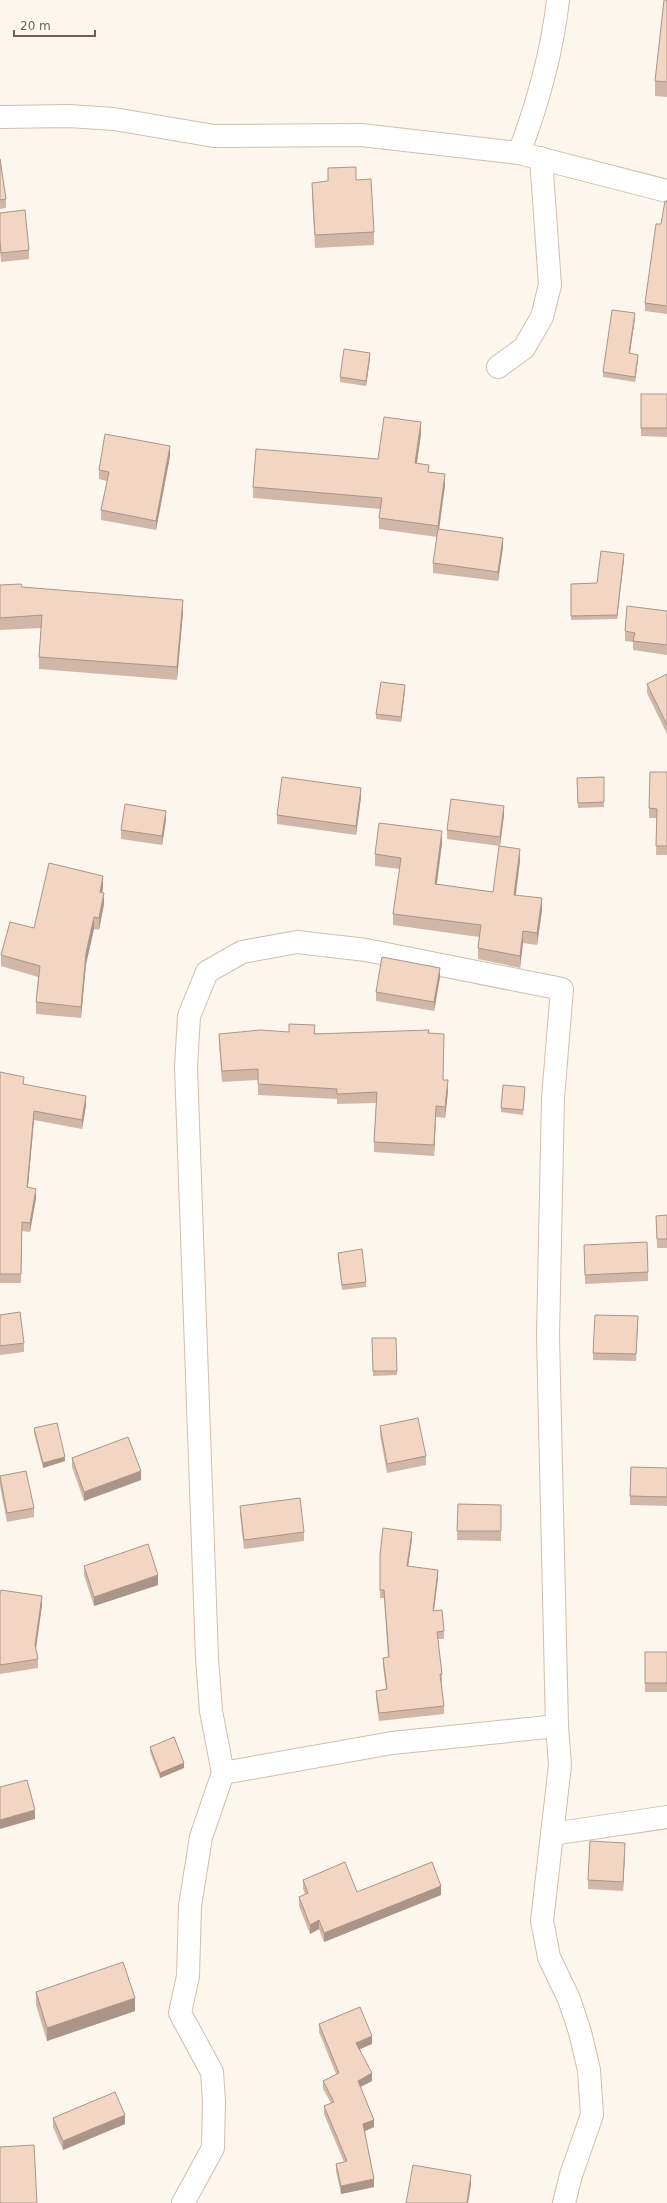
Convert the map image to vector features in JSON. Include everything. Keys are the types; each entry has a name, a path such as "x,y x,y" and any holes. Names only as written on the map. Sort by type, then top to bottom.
{"street":[{"path":"519,153 537,103 554,34 558,0"},
{"path":"0,117 69,116 114,119 214,136 361,134 519,153 667,191"},
{"path":"498,367 524,348 542,317 550,285 541,158"},
{"path":"183,2203 213,2148 212,2072 180,2013 188,1976 190,1906 200,1837 223,1773 212,1711 207,1658 186,1074 189,1016 207,972 242,952 297,942 366,950 562,989 553,1098 548,1336 557,1726 560,1765 542,1921 549,1957 569,1999 580,2032 589,2070 592,2115 571,2175 564,2203"},
{"path":"223,1773 392,1744 557,1726"},
{"path":"552,1834 667,1817"}],"building":[{"path":"664,0 667,0 667,82 655,81"},
{"path":"0,159 6,199 0,200"},
{"path":"356,167 356,180 371,179 374,232 315,235 312,183 328,181 328,168"},
{"path":"665,201 667,201 667,306 645,303 656,224 661,224"},
{"path":"25,210 29,250 1,253 0,213"},
{"path":"612,310 635,313 629,353 638,355 635,377 603,372"},
{"path":"344,349 370,353 366,381 340,377"},
{"path":"641,394 667,394 667,428 641,428"},
{"path":"384,417 421,422 415,463 429,465 428,472 445,474 438,526 379,518 382,498 253,487 256,449 378,459"},
{"path":"105,434 170,446 156,521 101,510 109,472 99,470"},
{"path":"438,529 503,538 498,572 433,563"},
{"path":"601,551 624,554 617,615 571,616 571,584 597,583"},
{"path":"21,584 22,587 183,600 177,667 39,657 42,615 0,618 0,585"},
{"path":"627,606 667,611 667,645 633,641 635,633 625,631"},
{"path":"667,674 667,725 647,684"},
{"path":"381,682 405,685 401,717 376,714"},
{"path":"650,772 667,772 667,846 656,846 657,809 649,808"},
{"path":"282,777 361,788 356,826 277,815"},
{"path":"604,777 604,802 578,803 577,778"},
{"path":"451,799 504,806 500,837 447,830"},
{"path":"125,804 166,811 162,836 121,830"},
{"path":"379,823 442,831 435,884 493,892 499,846 520,849 514,895 542,898 537,933 523,931 520,956 478,948 481,925 393,914 401,858 375,854"},
{"path":"49,863 103,876 100,892 104,893 99,918 94,917 86,953 81,1007 36,1002 40,966 1,955 10,922 34,928"},
{"path":"382,957 440,968 434,1002 376,992"},
{"path":"289,1024 315,1025 314,1034 429,1030 428,1033 444,1034 443,1080 448,1080 445,1107 436,1106 434,1145 374,1142 377,1092 337,1094 337,1089 258,1084 258,1069 222,1071 219,1034 261,1030 289,1032"},
{"path":"0,1072 24,1077 23,1084 86,1096 82,1120 34,1111 27,1187 36,1189 30,1223 22,1222 21,1274 0,1274"},
{"path":"503,1085 525,1087 523,1110 501,1108"},
{"path":"667,1215 667,1239 657,1239 656,1216"},
{"path":"647,1242 648,1272 585,1275 584,1245"},
{"path":"362,1249 366,1282 342,1285 338,1253"},
{"path":"20,1312 24,1343 0,1346 0,1315"},
{"path":"595,1315 638,1316 636,1354 593,1353"},
{"path":"372,1338 396,1338 397,1371 373,1371"},
{"path":"418,1418 426,1456 387,1464 380,1426"},
{"path":"57,1423 65,1457 43,1463 34,1428"},
{"path":"128,1437 141,1471 84,1492 72,1458"},
{"path":"631,1467 667,1468 667,1497 630,1496"},
{"path":"26,1471 34,1508 7,1513 0,1476"},
{"path":"300,1498 304,1532 244,1540 240,1506"},
{"path":"458,1504 501,1505 501,1531 457,1531"},
{"path":"383,1528 412,1532 407,1566 438,1570 433,1611 442,1610 444,1631 437,1632 444,1706 379,1713 376,1691 387,1689 383,1658 389,1657 384,1590 380,1590 380,1555"},
{"path":"148,1544 158,1575 94,1597 84,1566"},
{"path":"1,1590 42,1596 35,1645 38,1659 0,1665"},
{"path":"645,1652 667,1652 667,1683 645,1683"},
{"path":"174,1737 184,1763 160,1773 150,1747"},
{"path":"27,1780 35,1810 0,1820 0,1787"},
{"path":"590,1841 625,1843 623,1882 588,1880"},
{"path":"345,1862 357,1892 432,1862 441,1886 324,1933 319,1920 310,1925 299,1897 308,1893 303,1880"},
{"path":"123,1962 135,1998 47,2028 36,1992"},
{"path":"360,2007 372,2036 356,2043 372,2073 358,2081 374,2120 363,2124 374,2179 341,2186 336,2164 347,2161 324,2106 334,2102 323,2081 339,2073 319,2024"},
{"path":"115,2092 125,2115 63,2141 53,2118"},
{"path":"34,2145 37,2203 0,2203 0,2147"},
{"path":"413,2165 471,2175 467,2203 406,2203"}]}
